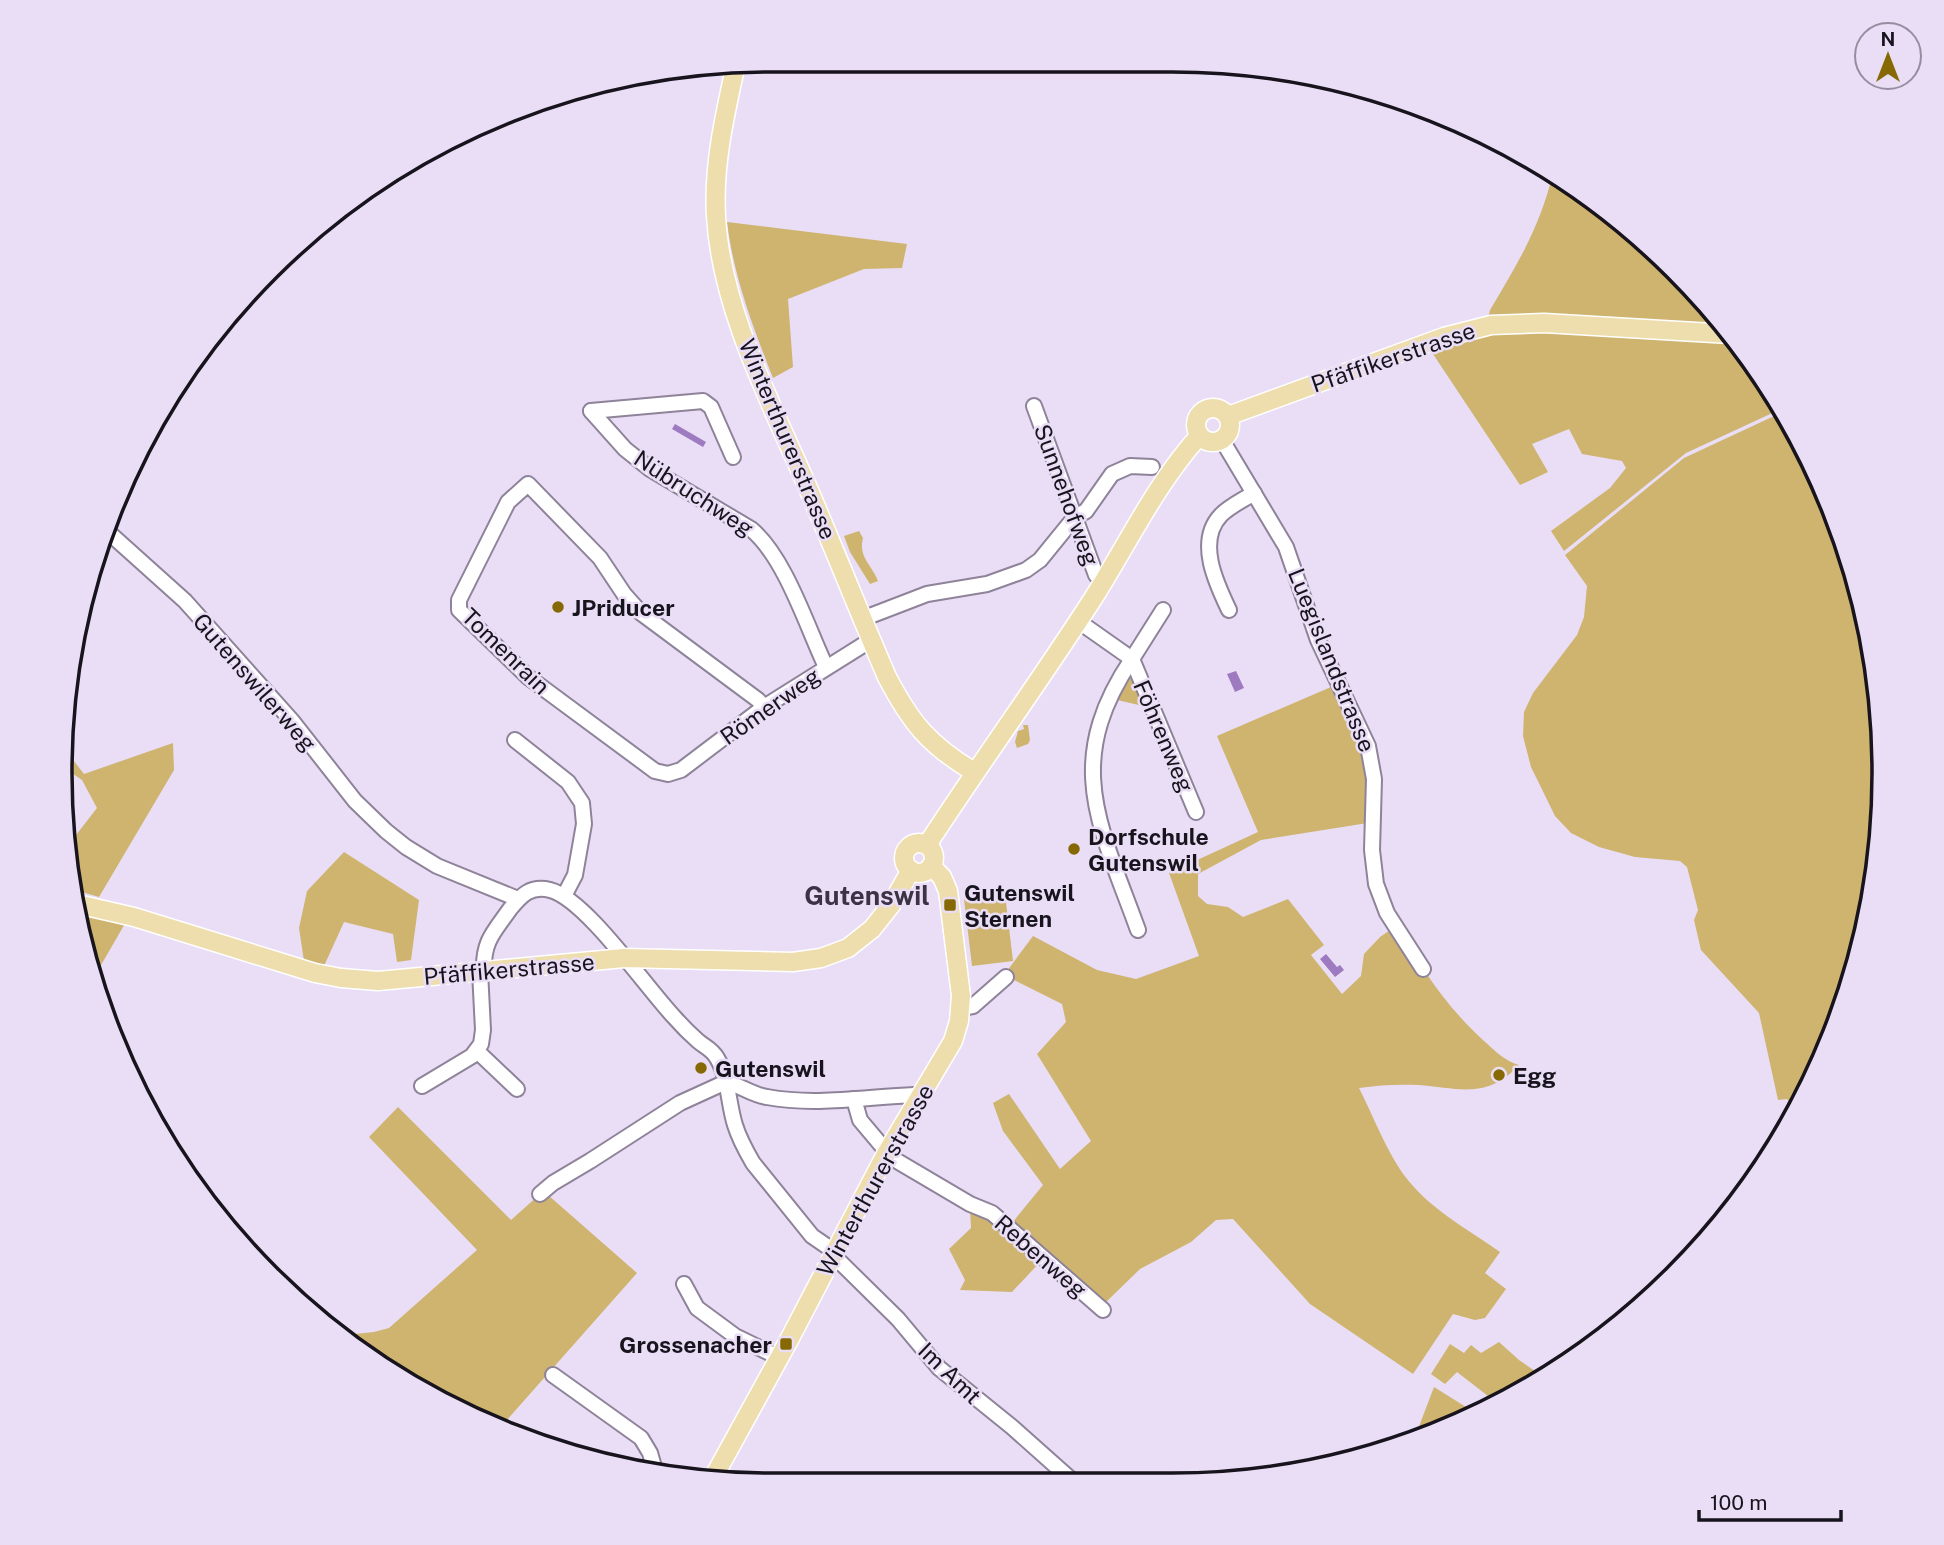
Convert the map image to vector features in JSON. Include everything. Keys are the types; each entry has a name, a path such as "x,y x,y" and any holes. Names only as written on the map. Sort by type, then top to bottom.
{"main road":[{"name":"Winterthurerstrasse","path":"734,73 716,177 716,215 724,272 740,324 862,619 898,698 916,726 944,752 974,772"},
{"name":"Pfäffikerstrasse","path":"927,845 1104,582 1162,484 1199,436 1195,423 1202,411 1217,408 1228,416 1444,337 1491,326 1544,323 1717,333"},
{"path":"1199,436 1214,443 1222,440 1230,430 1228,416"},
{"path":"916,844 927,845 933,855 931,866 920,872 911,870 905,861 906,850 916,844"},
{"name":"Winterthurerstrasse","path":"716,1471 913,1096 953,1041 961,1008 960,980 948,891 944,880 931,866"},
{"name":"Pfäffikerstrasse","path":"84,906 134,917 328,976 378,981 625,958 793,962 821,958 848,948 872,929 891,905 911,870"}],"street":[{"name":"Nübruchweg","path":"733,457 711,407 703,401 591,411 625,449 650,469 762,538 777,559 826,667"},
{"name":"Sunnehofweg","path":"1034,406 1096,575 1104,582"},
{"name":"Luegislandstrasse","path":"1222,440 1290,556 1318,640 1368,746 1374,779 1372,850 1376,884 1387,913 1423,970"},
{"path":"862,619 914,598 987,584 1026,570 1040,560 1075,517 1086,511 1112,474 1130,466 1152,467"},
{"name":"Tomenrain","path":"671,774 655,771 528,677 459,610 459,600 508,502 528,484 600,558 641,613 764,707"},
{"path":"1229,610 1215,575 1209,538 1220,516 1254,493"},
{"name":"Gutenswilerweg","path":"113,536 185,601 293,722 355,801 395,839 437,866 518,899"},
{"path":"1138,930 1097,819 1092,779 1095,738 1112,691 1163,610"},
{"path":"1078,621 1132,659"},
{"name":"Römerweg","path":"671,774 681,770 764,707 871,640"},
{"name":"Föhrenweg","path":"1132,659 1196,812"},
{"path":"422,1086 477,1051 481,1045 482,971 486,943 518,899 527,891 538,888 564,896 573,880 584,824 582,803 568,782 515,740"},
{"name":"Im Amt","path":"564,896 625,958 673,1016 716,1055 723,1068 734,1124 749,1157 812,1236 828,1247 898,1319 939,1368 1064,1473"},
{"path":"961,1008 973,1006 1006,977"},
{"path":"477,1051 517,1089"},
{"path":"540,1194 680,1102 726,1083 741,1086 769,1098 814,1100 913,1096"},
{"name":"Rebenweg","path":"854,1099 860,1120 892,1158 948,1192 992,1213 1103,1310"},
{"path":"684,1284 696,1308 735,1336 778,1357"},
{"path":"553,1375 641,1438 653,1463"}],"shaded area":[{"path":"1550,183 1634,246 1667,277 1710,326 1488,318 1535,228"},
{"path":"727,222 907,244 902,268 864,269 788,299 793,367 773,378 739,283"},
{"path":"1517,329 1722,339 1772,413 1686,453 1564,551 1551,531 1610,488 1626,468 1622,461 1582,454 1569,429 1532,444 1548,472 1520,485 1433,354 1434,348 1481,333"},
{"path":"1774,416 1819,504 1835,547 1859,636 1871,727 1871,818 1866,864 1859,909 1835,998 1819,1041 1789,1102 1787,1099 1778,1100 1759,1013 1701,950 1694,920 1698,910 1687,867 1680,861 1635,857 1599,847 1571,833 1555,816 1531,767 1523,736 1524,712 1533,693 1577,635 1584,617 1587,586 1565,555 1684,458"},
{"path":"675,424 706,442 703,447 672,429"},
{"path":"859,531 863,538 864,556 878,581 870,584 850,552 844,536"},
{"path":"1236,671 1244,688 1235,692 1227,674"},
{"path":"1127,678 1135,680 1146,704 1143,706 1113,699"},
{"path":"1331,687 1352,721 1362,746 1374,822 1261,840 1198,874 1198,896 1207,904 1228,907 1243,917 1288,899 1324,945 1311,955 1342,994 1361,976 1364,954 1380,937 1396,926 1446,1000 1469,1027 1496,1052 1519,1065 1507,1076 1484,1088 1381,1085 1359,1088 1390,1153 1405,1177 1444,1214 1500,1252 1485,1273 1506,1289 1485,1318 1475,1320 1453,1314 1413,1374 1310,1304 1233,1219 1216,1220 1191,1242 1140,1269 1103,1305 1042,1260 1012,1292 960,1290 965,1280 949,1249 971,1228 970,1209 1012,1223 1043,1185 1003,1131 993,1103 1009,1094 1060,1169 1091,1141 1037,1054 1066,1022 1062,1004 1004,975 1033,936 1097,970 1136,979 1199,956 1169,873 1258,832 1217,736"},
{"path":"1023,725 1028,725 1030,740 1028,744 1017,748 1015,742 1018,731 1024,729"},
{"path":"173,743 174,770 99,897 82,892 75,836 97,808 82,780 72,773 72,759 84,774"},
{"path":"344,852 419,900 411,960 397,962 393,934 344,922 324,966 304,961 299,928 307,891"},
{"path":"1005,894 1013,961 972,966 964,899"},
{"path":"85,911 127,920 100,967"},
{"path":"1326,954 1337,967 1340,965 1344,970 1335,977 1320,959"},
{"path":"398,1107 511,1220 540,1194 548,1195 637,1273 506,1421 422,1379 354,1334 389,1328 477,1250 369,1137"},
{"path":"1499,1342 1535,1371 1489,1397 1457,1372 1445,1384 1431,1374 1450,1344 1464,1353 1471,1345 1481,1353"},
{"path":"1434,1387 1467,1408 1440,1420 1418,1428"}],"place":[{"name":"JPriducer","path":"558,607"},
{"name":"Dorfschule Gutenswil","path":"1074,849"},
{"name":"Gutenswil Sternen","path":"950,905"},
{"name":"Gutenswil","path":"701,1068"},
{"name":"Egg","path":"1499,1075"},
{"name":"Grossenacher","path":"786,1344"}],"district":[{"name":"Gutenswil","path":"867,895"}]}
